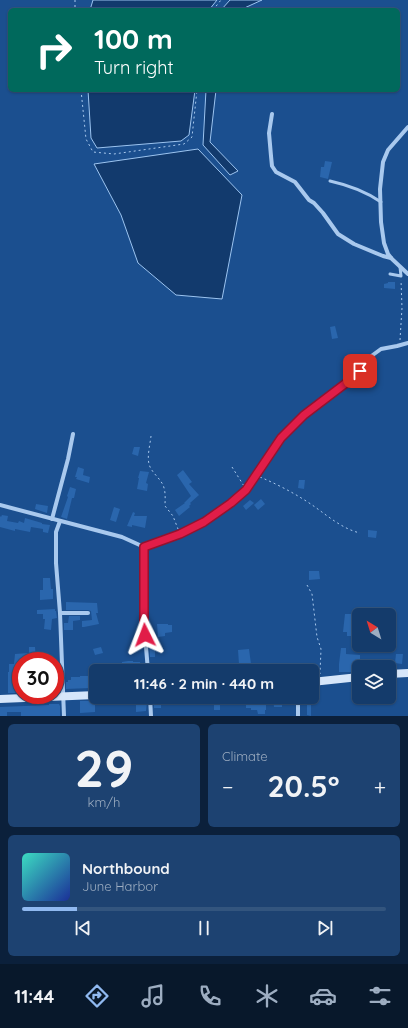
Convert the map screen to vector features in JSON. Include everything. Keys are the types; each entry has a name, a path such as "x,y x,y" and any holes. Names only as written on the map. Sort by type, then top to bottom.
{"main road":[{"path":"396,674 408,673"},
{"path":"319,682 352,678"},
{"path":"64,696 89,695"},
{"path":"0,699 12,698"}],"street":[{"path":"272,114 269,133 272,166 276,172 295,182 309,200 314,203 338,234 354,244 391,258"},
{"path":"408,127 388,150 383,162 380,189 381,222 384,243 391,258 408,274"},
{"path":"0,505 122,537 144,547 180,534 204,522 231,503 246,490 281,438 304,415 350,380 360,371 370,358 382,349 408,342"},
{"path":"52,519 73,434"},
{"path":"60,521 56,532 56,556 61,652"},
{"path":"144,547 144,622 147,664"},
{"path":"60,613 88,613"},
{"path":"63,704 64,716"},
{"path":"150,704 151,716"},
{"path":"298,704 298,716"}],"lane":[{"path":"330,181 361,190 381,202"},
{"path":"390,274 401,276 400,267"}],"path":[{"path":"215,8 221,0"},
{"path":"80,92 86,139 93,152 114,154 184,144 192,137 197,92"},
{"path":"397,346 401,339 401,276"},
{"path":"150,436 148,459 149,465 163,484 165,506 173,516 180,534"},
{"path":"232,467 246,490"},
{"path":"256,475 275,482 339,524 353,532 360,533"},
{"path":"307,585 312,594 317,638 320,649 318,664"}],"water":[{"path":"93,0 217,0 211,8 91,8"},
{"path":"230,0 262,0 244,8 223,8"},
{"path":"88,92 195,92 189,135 181,141 97,148 91,138"},
{"path":"206,92 216,92 210,142 238,171 230,175 203,145"},
{"path":"198,149 242,195 222,299 176,295 138,263 121,215 94,164"}],"building":[{"path":"325,161 332,162 328,179 320,177 321,167 324,167"},
{"path":"388,282 395,282 395,289 384,288 384,284"},
{"path":"335,326 338,338 332,339 330,327"},
{"path":"134,447 140,447 138,456 132,454"},
{"path":"78,467 84,469 83,475 90,477 89,483 76,479 77,477 75,477"},
{"path":"183,470 192,482 189,484 199,495 190,503 190,507 179,516 175,510 185,503 191,496 177,475"},
{"path":"140,471 149,472 146,483 148,484 147,491 137,489"},
{"path":"299,480 305,480 304,489 298,488"},
{"path":"70,487 76,489 74,498 72,498 67,519 61,517"},
{"path":"261,499 265,504 258,510 254,505"},
{"path":"250,500 254,503 246,510 243,506"},
{"path":"36,504 48,506 47,513 35,509"},
{"path":"114,507 120,509 116,522 110,520"},
{"path":"133,512 135,513 134,516 147,516 145,528 132,525 132,527 127,526"},
{"path":"2,515 8,516 7,521 18,523 19,521 24,523 25,518 50,525 48,533 43,532 43,529 31,527 30,532 15,529 15,531 0,527 0,516 1,517"},
{"path":"368,530 377,531 376,538 368,537"},
{"path":"309,571 319,571 320,579 309,580"},
{"path":"43,578 50,578 51,589 53,589 53,599 40,600 40,590 43,590"},
{"path":"66,602 97,603 98,613 96,613 99,624 82,627 82,621 92,620 91,611 66,610"},
{"path":"55,609 57,618 52,619 51,630 44,629 45,619 43,619 43,614 37,614 37,610"},
{"path":"345,614 352,614 352,636 347,636 347,632 343,632"},
{"path":"69,616 80,616 80,620 73,621 73,630 64,630 64,623 68,623"},
{"path":"157,624 172,625 172,632 165,633 165,636 158,637"},
{"path":"149,635 156,635 155,657 150,657"},
{"path":"29,647 35,647 35,652 29,652"},
{"path":"101,647 103,653 95,655 93,649"},
{"path":"341,648 346,648 346,654 360,655 360,660 352,660 352,672 339,672"},
{"path":"249,649 251,664 239,664 238,650"},
{"path":"396,654 403,654 402,664 396,663"},
{"path":"133,661 140,662 140,664 122,664 122,662"},
{"path":"9,664 12,664 12,693 8,693"},
{"path":"89,676 89,688 66,689 66,682 71,680 71,677"},
{"path":"80,701 89,701 89,704 95,704 95,712 80,713"},
{"path":"59,704 60,716 21,716 21,712 7,712 7,716 0,716 0,707"},
{"path":"136,704 147,704 146,711 136,712"},
{"path":"154,704 161,704 161,708 154,708"},
{"path":"214,704 220,704 220,710 214,710"},
{"path":"246,704 266,704 265,714 258,714 257,710 246,708"},
{"path":"274,704 282,704 282,707 274,707"},
{"path":"307,704 311,704 311,716 307,715"}],"route":[{"path":"145,635 144,547 180,534 204,522 231,503 246,490 281,438 304,415 360,371"}]}
